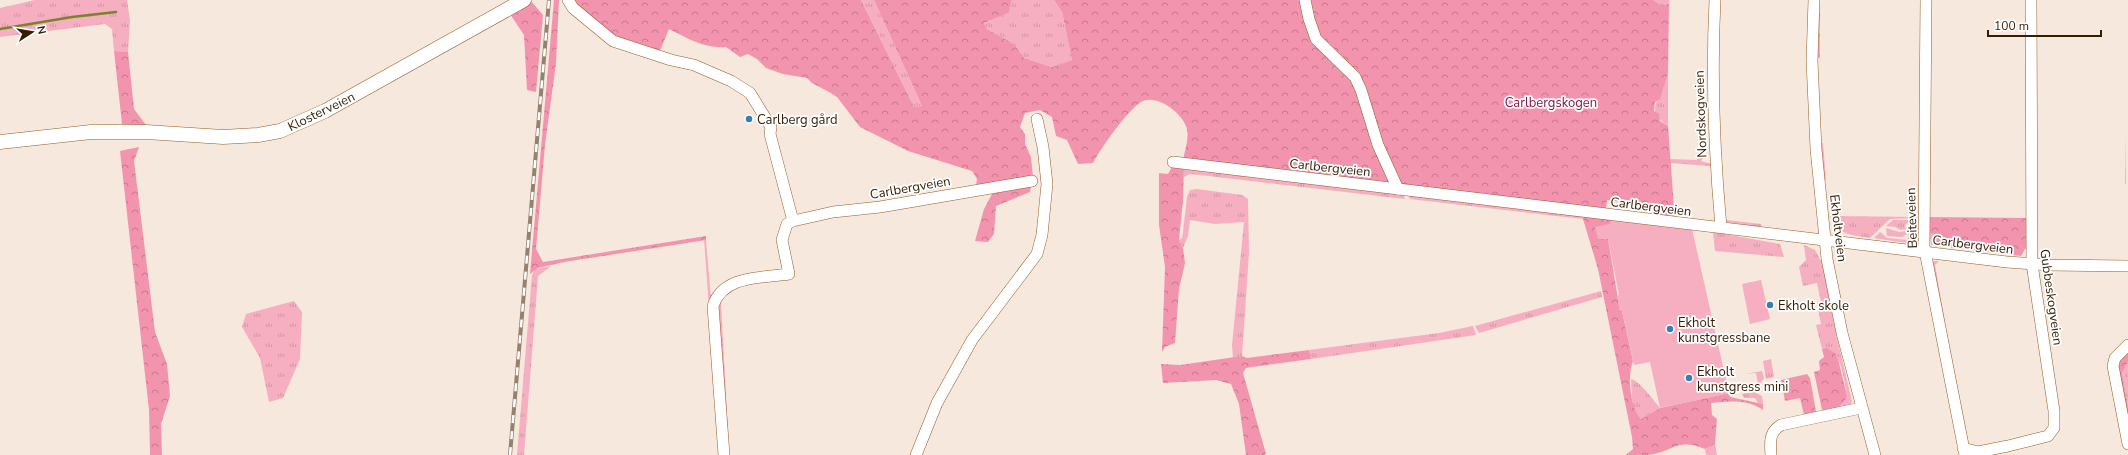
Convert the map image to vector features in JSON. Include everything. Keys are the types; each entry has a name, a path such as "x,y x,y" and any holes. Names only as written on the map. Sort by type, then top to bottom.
{"main road":[{"name":"Klosterveien","path":"0,142 91,132 146,132 236,137 280,131 325,111 524,0"}],"street":[{"path":"568,0 573,8 613,41 694,65 731,81 750,93 771,127 770,134 792,221 787,224 782,240 789,274 735,282 717,296 713,306 724,455"},
{"path":"1305,0 1309,19 1316,39 1355,78 1361,90 1378,145 1398,189"},
{"name":"Nordskogveien","path":"1715,0 1712,76 1713,142 1721,227"},
{"name":"Ekholtveien","path":"1814,0 1812,61 1816,149 1827,258 1842,333 1861,408 1875,455"},
{"name":"Beiteveien","path":"1926,0 1923,237 1964,451"},
{"name":"Gubbeskogveien","path":"1964,451 1978,452 2048,436 2054,428 2054,411 2032,264 2030,0"},
{"path":"916,455 937,402 972,340 1037,254 1042,235 1047,184 1043,147 1037,119"},
{"name":"Carlbergveien","path":"1172,162 2032,264 2128,266"},
{"name":"Carlbergveien","path":"792,221 833,212 880,208 1032,181"},
{"path":"2128,346 2114,358 2113,366 2128,444"},
{"path":"1771,455 1772,431 1781,425 1861,408"}],"green space":[{"path":"35,0 127,0 130,21 128,52 114,51 112,29 105,24 0,37 0,8"},
{"path":"554,0 559,0 556,63 545,145 536,249 543,262 706,236 706,240 564,262 538,268 530,274"},
{"name":"Carlbergskogen","path":"571,0 861,0 914,107 922,106 874,0 1012,0 1009,13 984,23 987,29 1014,44 1024,58 1052,67 1072,60 1062,12 1054,0 1653,0 1661,5 1669,4 1668,73 1660,99 1655,102 1654,111 1659,114 1660,121 1668,126 1675,222 1654,217 1654,207 1607,200 1606,210 1183,160 1188,137 1187,129 1184,123 1175,111 1168,106 1154,100 1147,100 1141,102 1135,107 1122,121 1108,139 1093,163 1078,164 1067,140 1056,136 1052,117 1040,110 1025,113 1020,127 1025,134 1025,144 1031,157 1033,177 1030,192 996,206 994,234 988,242 975,241 984,209 992,194 1001,189 976,186 977,179 972,171 908,151 860,127 837,97 812,83 807,78 783,74 766,68 757,59 748,54 740,57 726,47 703,45 669,29 659,53 617,40"},
{"path":"861,0 874,0 922,106 914,107"},
{"path":"1012,0 1054,0 1062,12 1072,60 1052,67 1024,58 1014,44 987,29 984,23 1009,13"},
{"path":"1653,0 1669,0 1669,4 1661,5"},
{"path":"531,1 543,15 536,92 527,90 524,35 510,14"},
{"path":"1820,13 1820,58 1817,58 1818,14"},
{"path":"114,51 128,52 134,109 146,125 122,124"},
{"path":"1668,73 1668,126 1658,117 1655,108"},
{"path":"2125,136 2126,184 2125,184"},
{"path":"1822,143 1826,180 1824,180 1821,165"},
{"path":"139,147 134,161 155,332 167,364 170,396 161,424 162,455 150,455 149,410 120,151"},
{"path":"1697,156 1704,156 1701,161 1711,164 1712,168 1710,166 1670,163 1670,159 1697,160"},
{"path":"1173,165 1184,167 1183,200 1179,240 1183,248 1185,263 1179,289 1175,343 1165,347 1162,352 1165,267 1159,225 1159,173 1168,174"},
{"path":"1184,167 1403,193 1405,199 1190,174 1184,177"},
{"path":"1197,189 1242,195 1248,199 1249,253 1242,356 1233,358 1232,345 1244,222 1215,224 1190,220 1188,236 1183,248 1179,240 1182,238 1187,197 1190,190"},
{"path":"1408,193 1585,215 1583,219 1410,199"},
{"path":"1724,193 1725,208 1723,214 1726,214 1726,220 1761,224 1761,227 1726,222 1722,213 1721,194"},
{"path":"1585,215 1611,217 1611,224 1598,235 1608,239 1620,311 1622,311 1633,361 1630,374 1632,400 1637,414 1641,419 1660,408 1729,393 1730,397 1763,404 1763,410 1757,406 1745,402 1731,401 1711,403 1712,415 1717,419 1715,444 1705,449 1688,444 1675,446 1664,451 1648,455 1626,455 1633,449 1632,437 1598,269 1583,219"},
{"path":"1830,216 1917,218 1890,219 1870,238 1851,235 1840,231 1832,222"},
{"path":"1926,217 2028,218 2028,248 2025,249 2021,256 1947,247 1945,244 1936,242 1933,234 1926,232"},
{"name":"Ekholt kunstgressbane","path":"1611,220 1692,229 1729,393 1660,408 1650,362 1634,365 1622,311 1620,311 1617,296 1619,295 1608,239 1598,239 1595,227 1610,224"},
{"path":"1893,220 1908,220 1909,222 1905,225 1906,229 1901,230 1895,227 1886,226"},
{"path":"1920,223 1920,235 1918,235 1914,244 1874,238 1880,232 1887,238 1908,240 1907,227 1910,224"},
{"path":"1886,228 1899,232 1905,231 1907,234 1902,237 1887,236"},
{"path":"1713,232 1780,244 1784,257 1715,251"},
{"path":"1926,232 1933,234 1936,242 1945,244 1947,247 1931,245 1930,237"},
{"path":"704,239 706,240 711,299 711,336"},
{"path":"1804,245 1815,250 1822,263 1836,334 1852,401 1850,407 1825,411 1847,396 1843,374 1838,359 1834,353 1829,350 1822,349 1816,325 1821,324 1817,303 1821,302 1817,283 1803,286 1799,267 1806,260"},
{"path":"1934,261 1939,261 1935,265 1945,322 1942,321 1932,263"},
{"path":"551,266 538,276 524,455 517,455 532,275 535,269"},
{"path":"1761,280 1770,319 1750,324 1742,284"},
{"path":"1601,291 1602,297 1479,333 1475,326"},
{"path":"720,300 728,432 726,431 716,306"},
{"path":"294,301 302,312 300,359 283,398 269,402 260,358 242,327 246,314"},
{"path":"1473,326 1476,335 1311,359 1309,350 1439,333"},
{"path":"1827,348 1835,353 1838,359 1847,396 1837,408 1826,411 1822,410 1814,372 1820,370 1819,361 1824,357 1822,349"},
{"path":"1309,350 1311,359 1246,368 1243,373 1266,454 1264,455 1246,455 1239,404 1231,384 1216,380 1163,383 1161,364 1180,365 1242,356 1247,358"},
{"path":"2128,350 2128,362 2122,373 2128,407 2128,435 2117,361"},
{"path":"1771,359 1774,377 1766,379 1763,361"},
{"path":"2128,362 2128,407 2122,373"},
{"path":"1762,371 1764,378 1760,384 1761,389 1759,390 1756,373 1745,374"},
{"path":"1807,374 1810,378 1816,412 1804,415 1800,398 1785,401 1781,380"},
{"path":"1631,379 1638,383 1651,396 1660,408 1641,419 1633,405"},
{"path":"1754,392 1762,396 1763,404 1758,403 1755,398 1744,398 1742,394"},
{"path":"1715,444 1717,455 1706,455 1705,449"}],"waterway":[{"path":"0,29 72,17 116,12"}],"railway":[{"path":"510,455 549,0"}],"place":[{"name":"Carlberg gård","path":"749,119"},
{"name":"Ekholt skole","path":"1770,305"},
{"name":"Ekholt kunstgressbane","path":"1670,329"},
{"name":"Ekholt kunstgress mini","path":"1689,378"}]}
